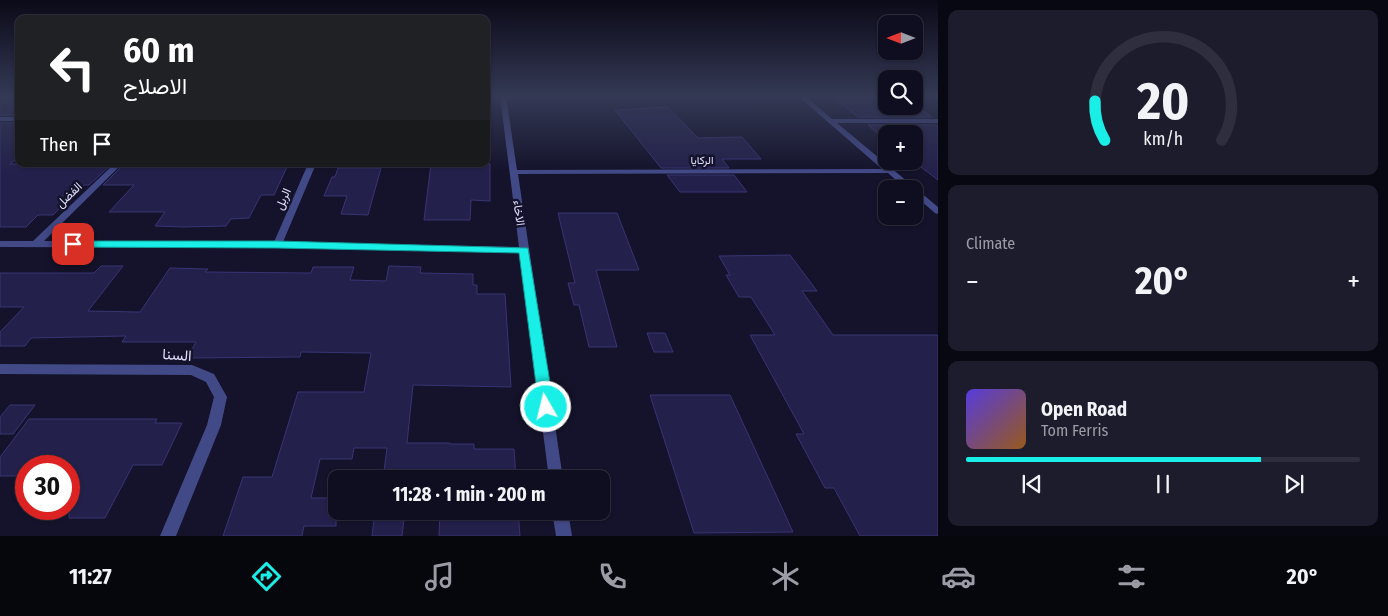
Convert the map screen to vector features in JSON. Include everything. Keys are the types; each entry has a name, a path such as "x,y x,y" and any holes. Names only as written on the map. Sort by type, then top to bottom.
{"street":[{"name":"الاخاء","path":"506,121 555,470"},
{"path":"830,121 901,180"},
{"path":"831,121 937,122"},
{"name":"الفضل","path":"36,244 115,167"},
{"name":"الربل","path":"277,245 311,167"},
{"name":"الركايا","path":"513,172 890,171"},
{"path":"923,198 938,211"},
{"path":"0,244 277,245 524,250"},
{"name":"السنا","path":"0,369 192,370 210,378 221,397 214,425 168,536"},
{"path":"561,520 564,536"}],"building":[{"path":"624,121 682,121 698,138 742,137 761,159 722,159 729,168 661,168"},
{"path":"0,123 15,123 15,160 10,164 15,164 15,167 109,167 89,185 84,185 53,215 38,215 26,227 0,227"},
{"path":"868,125 878,125 878,134"},
{"path":"923,125 938,125 938,180 923,169"},
{"path":"121,167 287,167 274,195 261,195 249,218 231,219 226,226 155,226 165,212 109,212 134,185 103,185"},
{"path":"431,167 490,167 490,201 471,200 470,220 424,220"},
{"path":"338,168 381,168 368,215 341,214 347,196 324,196"},
{"path":"667,175 734,175 747,192 680,192"},
{"path":"558,213 617,213 639,270 596,270 617,347 589,347 579,305 574,305 568,283 575,283"},
{"path":"790,255 817,291 802,291 833,335 938,335 938,536 860,536 834,488 825,488 796,434 804,434 750,335 775,335 751,297 739,297 726,275 730,275 719,256"},
{"path":"101,266 123,266 88,311 140,312 170,268 208,269 205,272 311,273 313,267 354,267 350,280 386,281 389,266 421,267 420,273 473,274 473,285 477,285 477,294 505,294 511,387 413,385 407,443 474,444 474,449 514,449 515,470 384,470 387,448 354,448 352,459 320,459 311,498 328,498 328,520 336,520 336,526 304,526 302,536 223,536 243,477 272,477 298,392 364,392 371,353 301,352 300,357 187,358 196,342 122,342 126,336 31,338 25,346 0,346 0,332 24,307 0,307 0,273 94,273"},
{"path":"647,333 665,333 673,352 654,352"},
{"path":"650,395 730,395 793,532 694,533"},
{"path":"10,405 35,405 13,434 0,434 0,417"},
{"path":"29,419 157,419 155,423 182,423 162,465 133,465 105,518 80,518 80,455 15,455 15,476 0,476 0,457"},
{"path":"374,520 404,520 402,536 372,536"},
{"path":"440,520 519,520 520,536 439,536"}],"route":[{"path":"73,244 277,245 524,250 546,407"}]}
